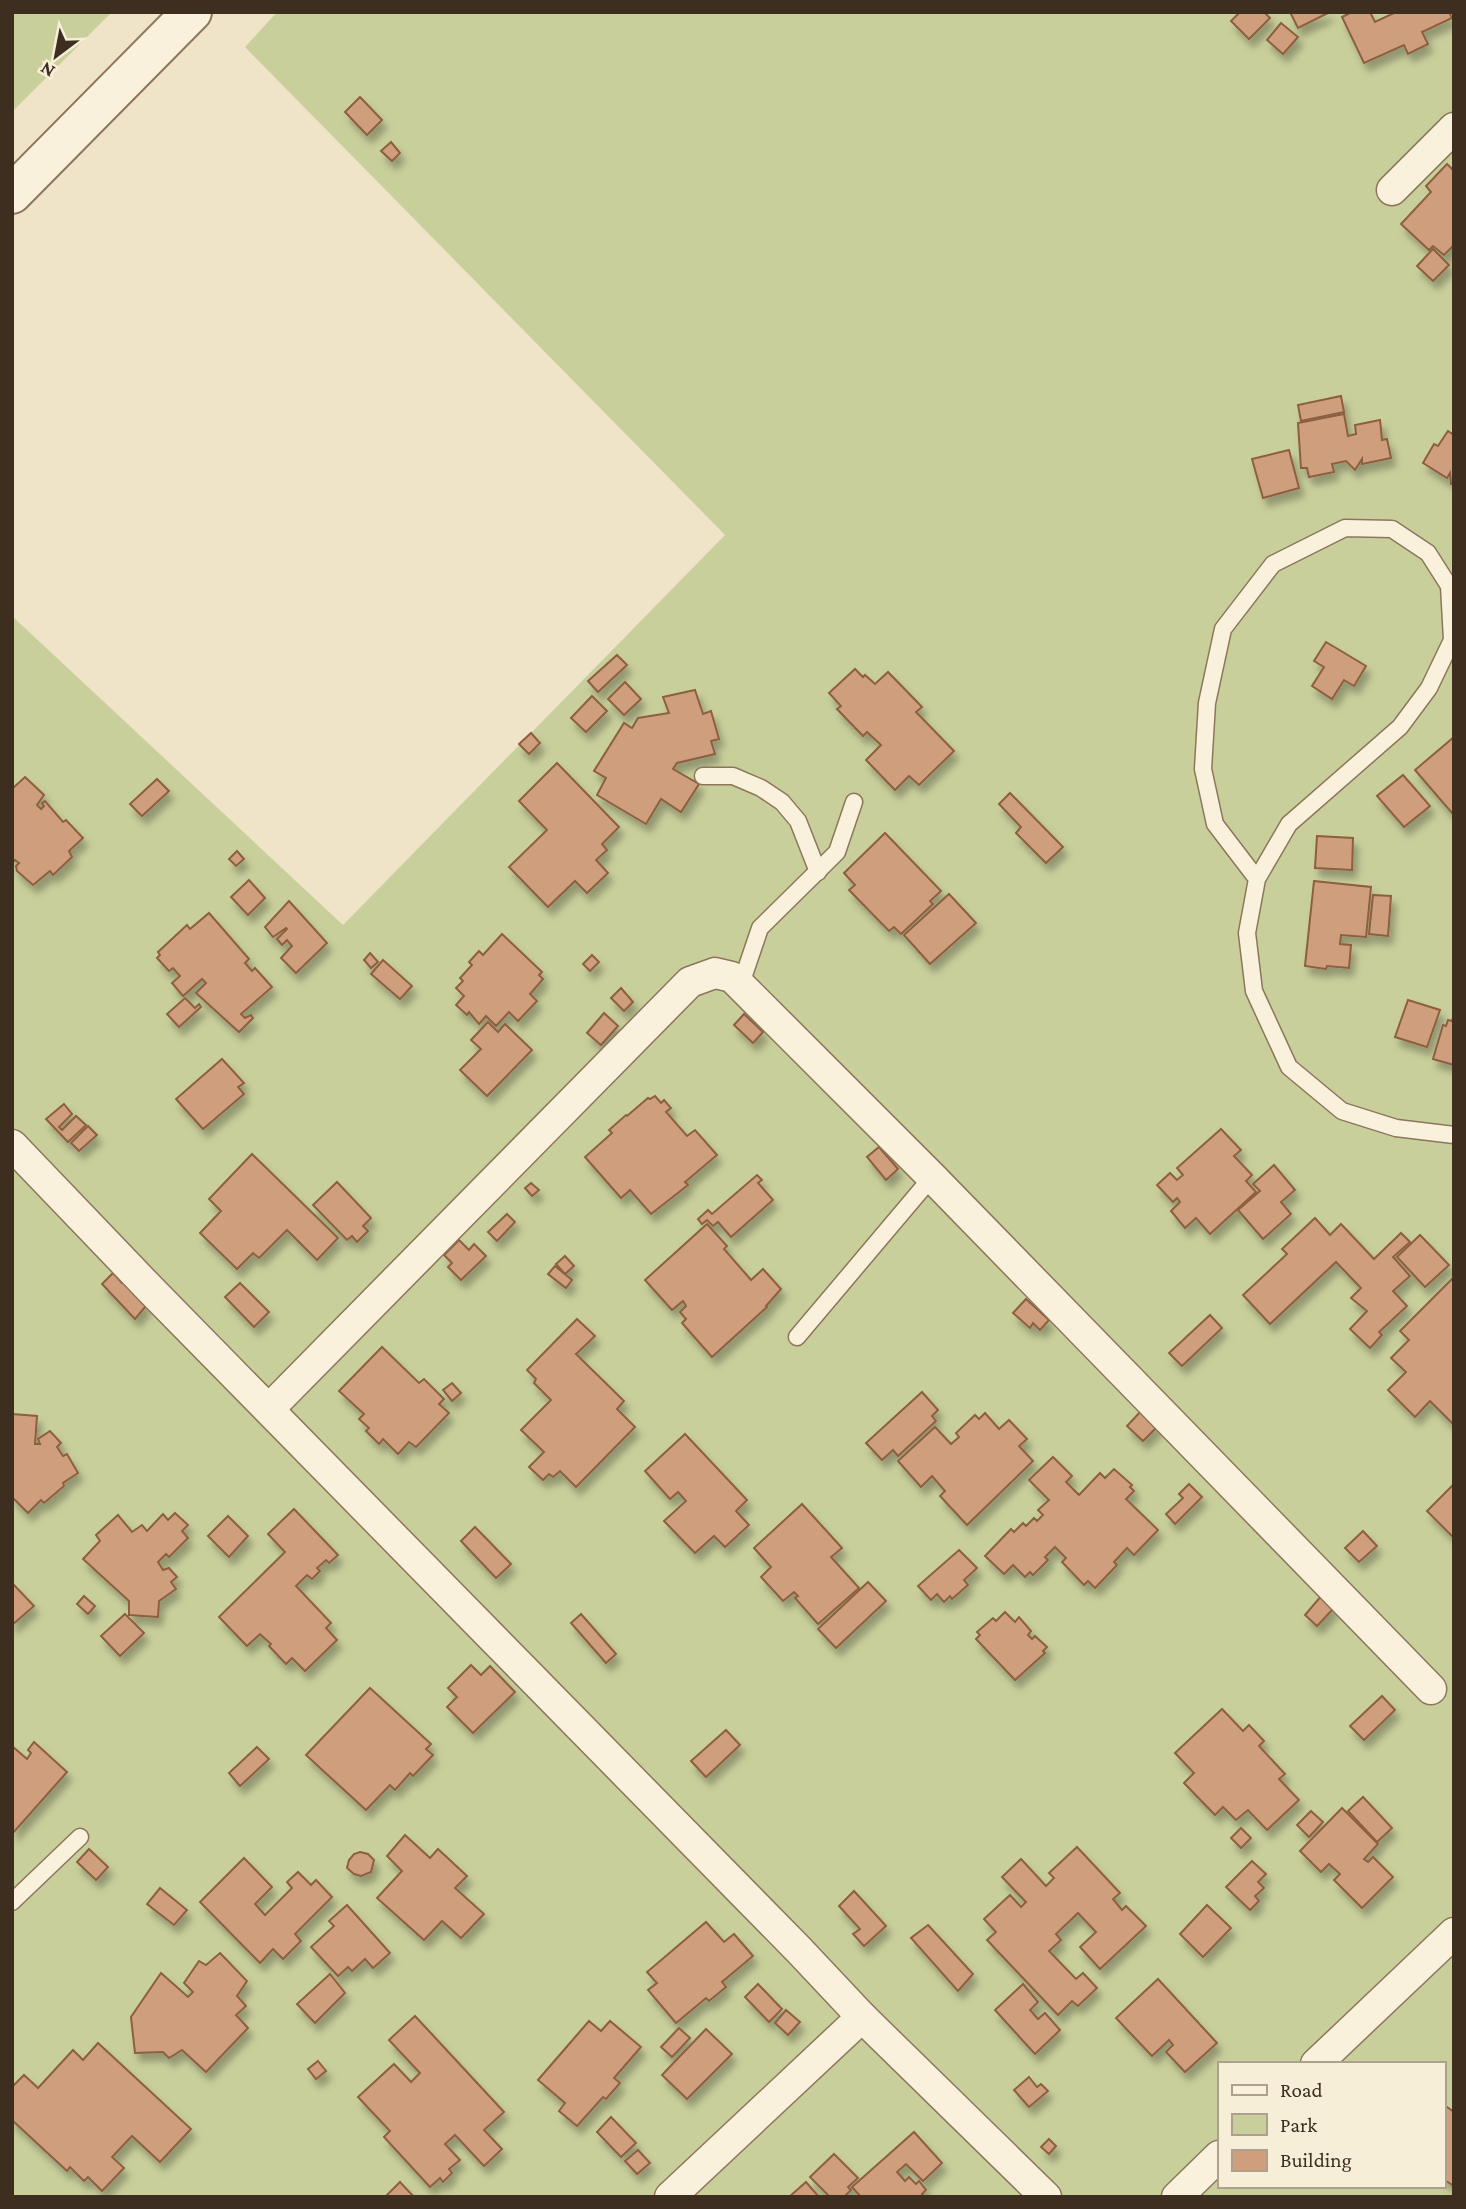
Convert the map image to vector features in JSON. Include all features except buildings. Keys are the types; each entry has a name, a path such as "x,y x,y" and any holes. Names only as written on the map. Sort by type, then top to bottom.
{"street":[{"path":"12,194 192,12"},
{"path":"1392,190 1454,128"},
{"path":"269,1409 690,982 715,973 732,977 932,1177 1431,1689"},
{"path":"12,1145 862,2017 1046,2197"},
{"path":"1318,2062 1454,1933"},
{"path":"670,2197 862,2017"},
{"path":"1177,2197 1218,2157"}],"lane":[{"path":"1257,879 1215,824 1203,769 1208,703 1223,629 1273,564 1345,528 1392,529 1428,553 1449,586 1452,639 1429,688 1400,727 1289,824 1257,879 1247,933 1254,991 1289,1067 1342,1111 1396,1128 1454,1135"},
{"path":"703,776 733,776 761,788 782,802 798,821 818,872"},
{"path":"741,984 760,928 837,852 854,802"},
{"path":"797,1337 932,1177"},
{"path":"12,1902 80,1838"}],"green space":[{"path":"12,12 112,12 12,112"},
{"path":"277,12 1454,12 1454,2197 12,2197 12,616 343,925 725,535 245,47"}]}
